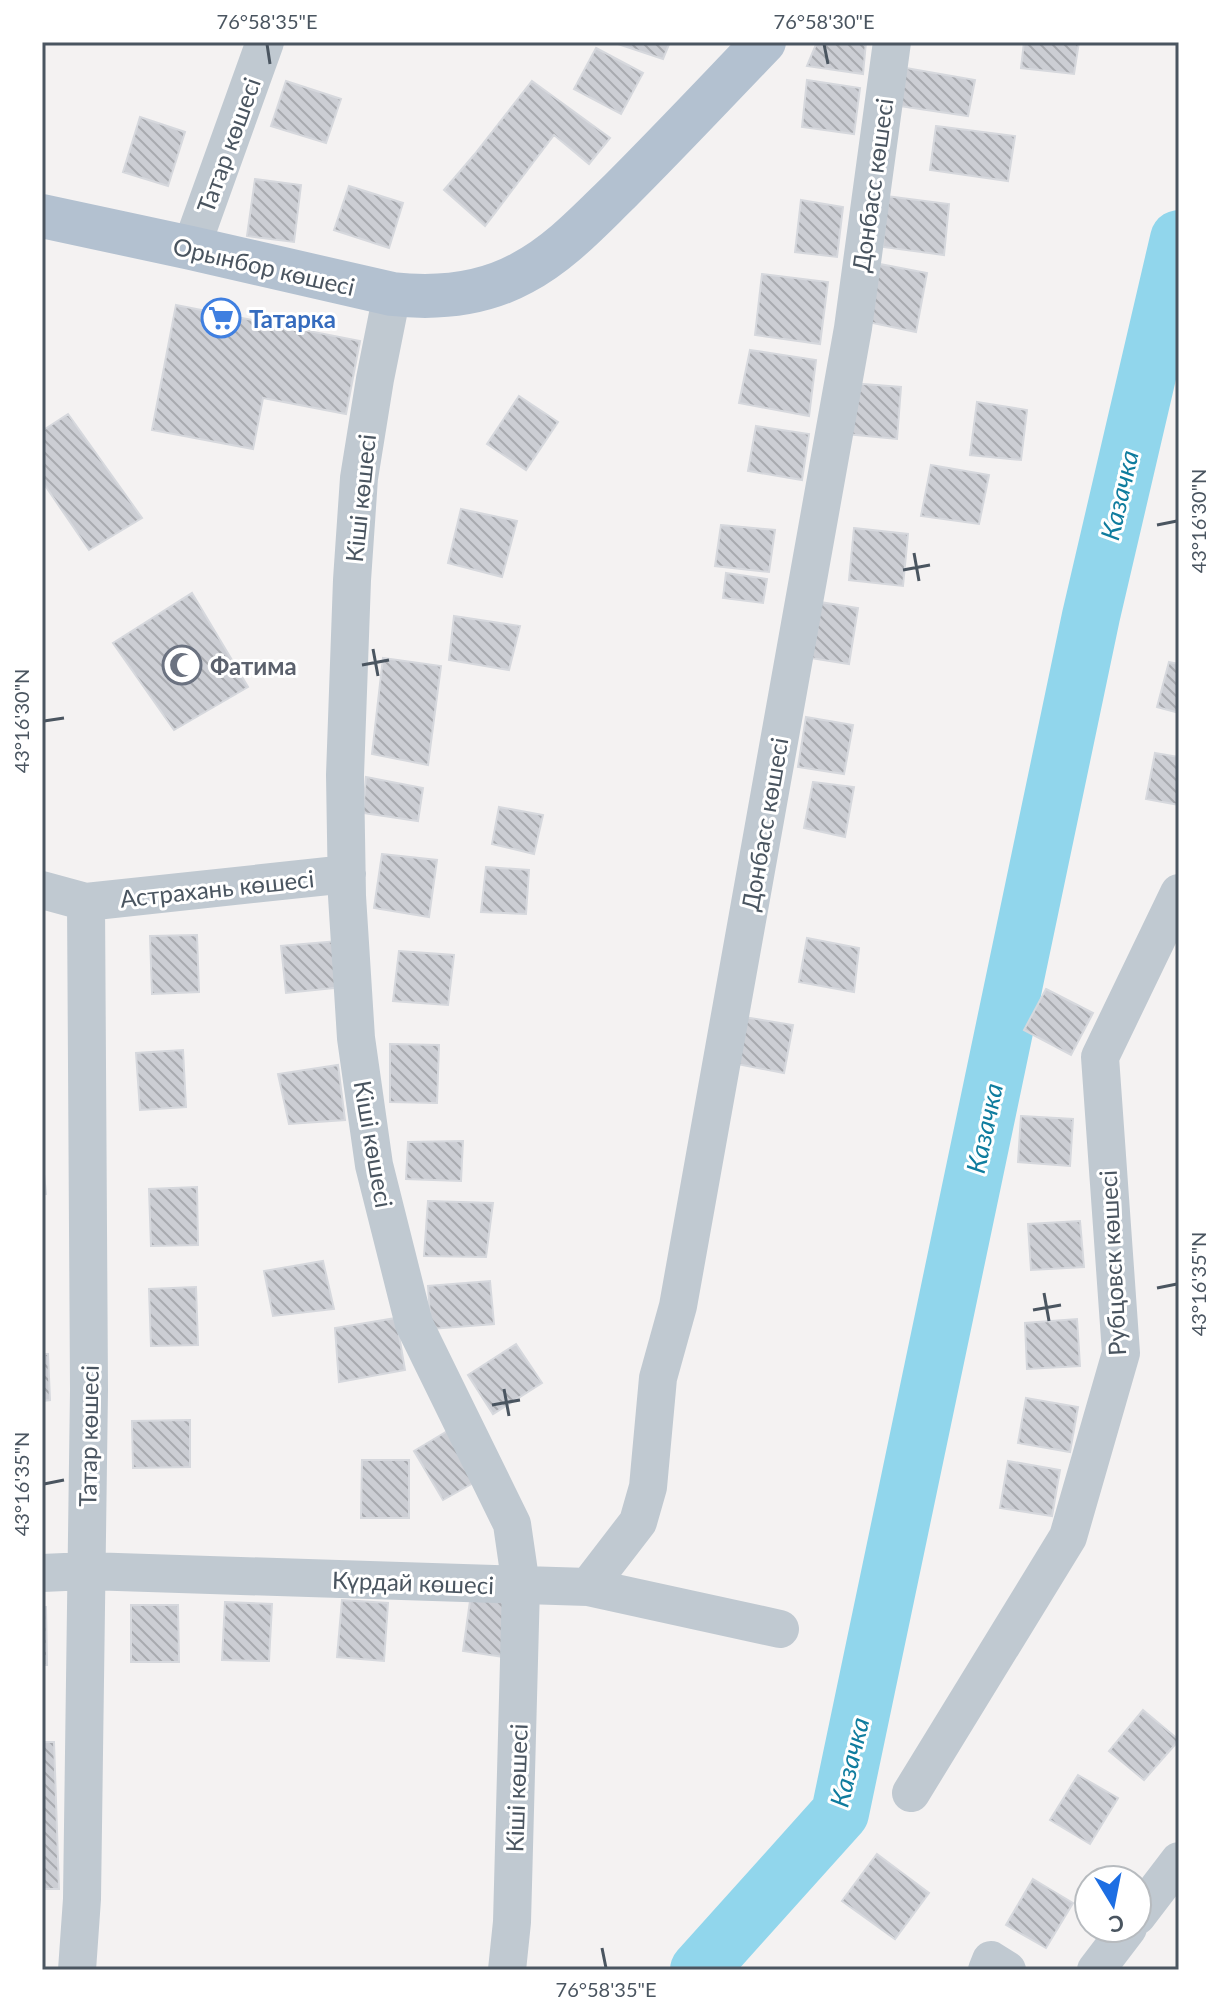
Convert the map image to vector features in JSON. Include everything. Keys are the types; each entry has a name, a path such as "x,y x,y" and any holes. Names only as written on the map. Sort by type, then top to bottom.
{"main road":[{"name":"Орынбор көшесі","path":"42,216 392,294 421,297 488,288 521,274 552,255 671,140 764,42"}],"street":[{"name":"Татар көшесі","path":"191,248 265,42"},
{"name":"Донбасс көшесі","path":"588,1587 638,1522 648,1487 658,1378 678,1306 853,328 892,42"},
{"name":"Кіші көшесі","path":"392,294 359,478 352,580 346,760 347,874 356,1038 374,1165 414,1324 512,1524 521,1586 512,1922 507,1970"},
{"name":"Астрахань көшесі","path":"86,902 347,874"},
{"path":"42,890 86,902"},
{"name":"Рубцовск көшесі","path":"911,1793 1068,1537 1121,1353 1100,1057 1179,893"},
{"name":"Татар көшесі","path":"77,1970 82,1899 89,1390 86,902"},
{"name":"Күрдай көшесі","path":"42,1573 87,1571 588,1587 780,1629"},
{"path":"1153,1895 1179,1861"},
{"path":"1096,1970 1116,1944"}],"building":[{"path":"612,42 670,42 663,59"},
{"path":"817,42 866,42 863,74 807,66"},
{"path":"1024,42 1079,42 1074,74 1021,68"},
{"path":"596,48 643,73 621,114 574,89"},
{"path":"906,68 975,80 968,116 899,106"},
{"path":"807,80 860,88 854,134 802,127"},
{"path":"286,81 341,99 326,143 271,126"},
{"path":"532,81 610,138 589,164 554,135 485,226 444,190"},
{"path":"140,117 185,132 168,186 123,172"},
{"path":"936,126 1015,136 1008,181 930,170"},
{"path":"255,179 301,185 294,242 247,236"},
{"path":"349,186 403,203 389,248 334,230"},
{"path":"886,196 949,204 944,255 883,247"},
{"path":"801,200 843,207 837,257 795,252"},
{"path":"880,264 927,273 916,332 868,322"},
{"path":"762,274 828,282 820,344 755,335"},
{"path":"176,305 360,341 346,414 263,398 253,449 152,430"},
{"path":"750,350 816,360 809,416 739,403"},
{"path":"850,383 901,387 897,439 846,434"},
{"path":"519,396 558,422 526,470 487,444"},
{"path":"977,402 1027,410 1021,460 970,455"},
{"path":"68,414 142,518 89,550 42,481 42,431"},
{"path":"756,426 809,434 802,480 748,471"},
{"path":"931,465 989,475 979,524 921,516"},
{"path":"461,509 517,521 502,577 448,563"},
{"path":"721,525 775,530 769,572 715,566"},
{"path":"854,528 908,534 903,586 849,580"},
{"path":"726,573 767,579 763,603 723,598"},
{"name":"Фатима","path":"192,593 248,687 174,730 113,643"},
{"path":"814,601 858,608 849,664 804,657"},
{"path":"454,616 520,626 509,670 449,660"},
{"path":"383,658 441,666 428,765 372,754"},
{"path":"1169,662 1179,664 1179,713 1157,707"},
{"path":"806,717 853,725 844,774 798,767"},
{"path":"1155,753 1179,757 1179,805 1146,799"},
{"path":"366,777 423,788 418,821 363,813"},
{"path":"813,782 854,787 845,837 804,828"},
{"path":"499,807 543,815 534,854 492,844"},
{"path":"382,854 437,860 429,917 374,908"},
{"path":"486,867 529,870 526,914 481,912"},
{"path":"197,935 199,992 152,994 150,936"},
{"path":"807,938 859,948 854,992 799,982"},
{"path":"338,941 343,987 286,993 281,946"},
{"path":"399,951 454,955 448,1005 393,1001"},
{"path":"1046,989 1093,1013 1071,1055 1024,1030"},
{"path":"744,1017 793,1025 784,1073 737,1064"},
{"path":"390,1044 439,1045 437,1103 390,1102"},
{"path":"183,1050 186,1107 140,1110 136,1053"},
{"path":"338,1065 345,1120 289,1124 278,1074"},
{"path":"1021,1116 1073,1119 1070,1166 1018,1162"},
{"path":"463,1141 461,1181 406,1179 408,1142"},
{"path":"42,1154 46,1194 42,1195"},
{"path":"197,1187 198,1245 151,1246 149,1189"},
{"path":"428,1201 493,1203 486,1257 424,1256"},
{"path":"1080,1221 1084,1267 1031,1270 1028,1224"},
{"path":"323,1261 334,1309 273,1316 264,1271"},
{"path":"490,1281 494,1324 431,1329 428,1286"},
{"path":"196,1287 198,1345 151,1346 149,1289"},
{"path":"396,1318 405,1370 339,1382 335,1328"},
{"path":"1077,1319 1080,1366 1027,1369 1025,1323"},
{"path":"516,1344 542,1383 493,1414 468,1375"},
{"path":"42,1354 48,1354 50,1400 42,1401"},
{"path":"1026,1398 1078,1407 1070,1452 1018,1443"},
{"path":"190,1420 190,1467 133,1468 132,1421"},
{"path":"454,1427 484,1477 443,1500 414,1451"},
{"path":"362,1460 409,1460 409,1518 361,1518"},
{"path":"1008,1461 1060,1470 1052,1516 1000,1508"},
{"path":"471,1594 518,1601 510,1658 463,1651"},
{"path":"342,1600 388,1603 384,1661 337,1657"},
{"path":"225,1602 272,1604 269,1661 222,1660"},
{"path":"131,1605 178,1605 179,1662 131,1662"},
{"path":"42,1607 46,1607 47,1665 42,1665"},
{"path":"1143,1710 1179,1740 1144,1780 1109,1751"},
{"path":"42,1742 54,1742 59,1889 42,1889"},
{"path":"1078,1775 1118,1798 1090,1844 1050,1820"},
{"path":"877,1854 929,1893 895,1939 842,1901"},
{"path":"1033,1879 1073,1903 1046,1948 1006,1925"}],"waterway":[{"name":"Казачка","path":"699,1970 840,1813 1091,616 1179,239"}],"place":[{"name":"Татарка","path":"221,318"},
{"name":"Фатима","path":"182,665"}]}
